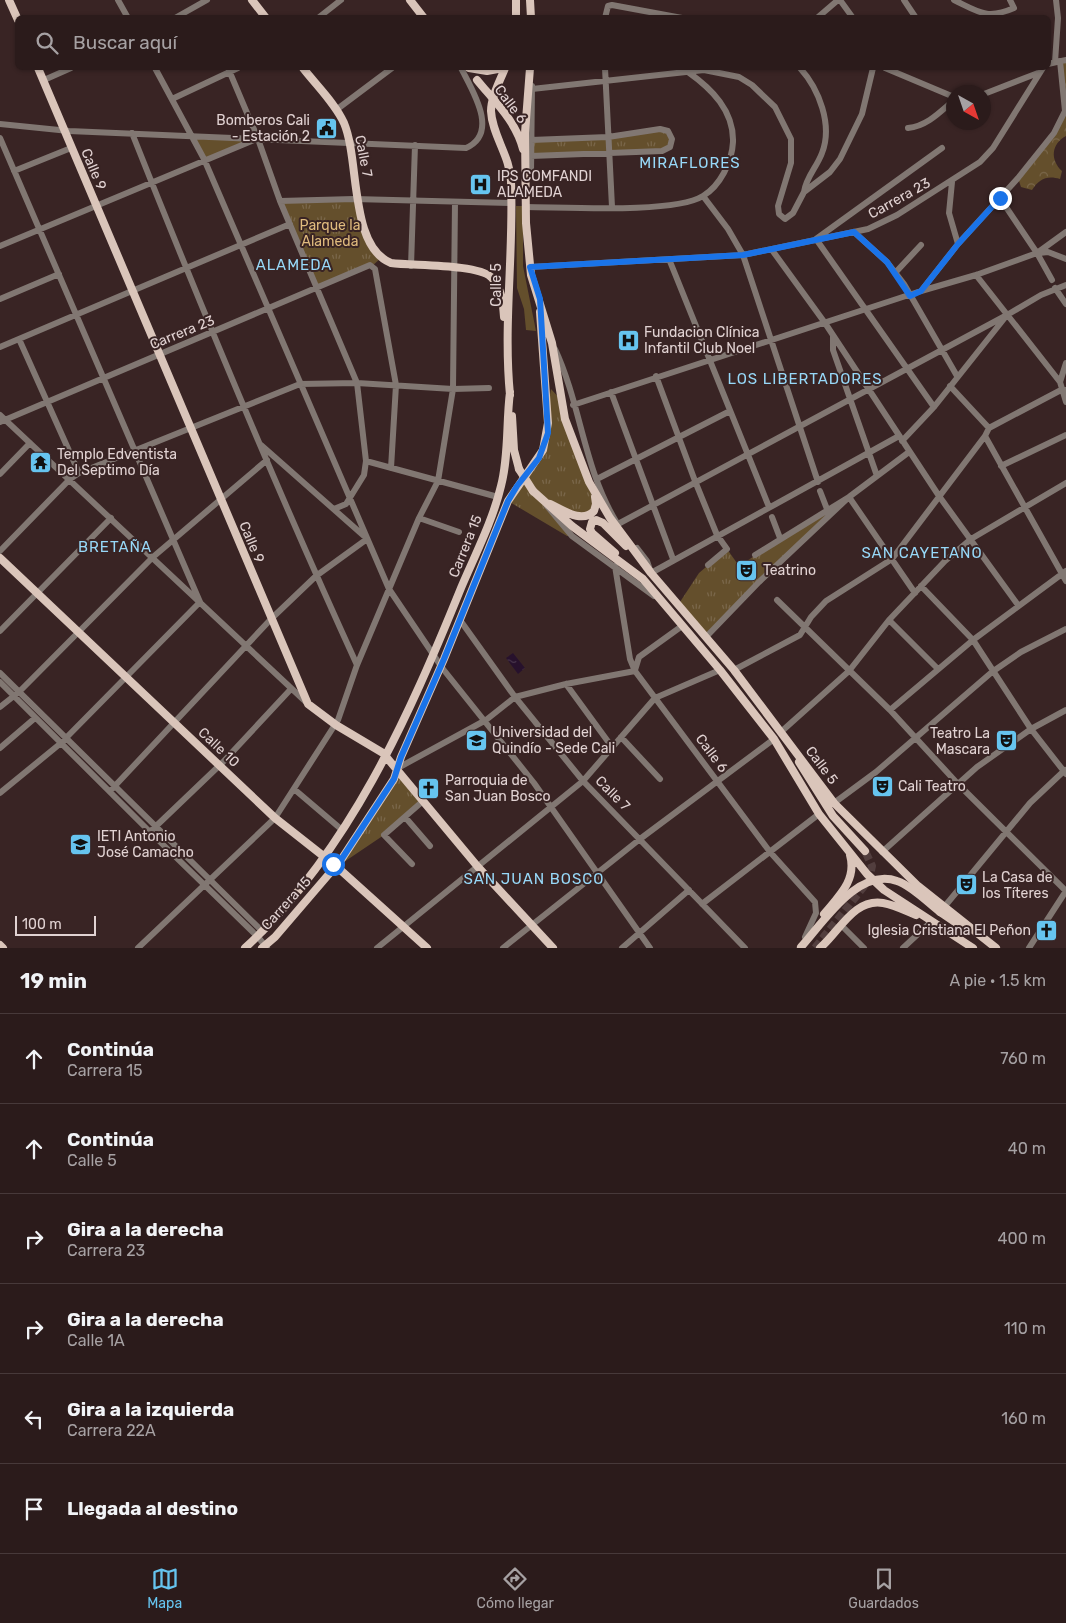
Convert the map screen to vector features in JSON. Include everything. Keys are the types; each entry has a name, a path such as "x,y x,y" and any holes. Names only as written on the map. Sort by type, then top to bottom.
{"main road":[{"path":"9,0 16,15"},
{"path":"252,0 264,15"},
{"path":"410,0 422,15"},
{"path":"516,0 516,15"},
{"path":"530,0 530,15"},
{"name":"Calle 9","path":"39,70 308,704 336,725 386,756 478,867 553,948"},
{"name":"Calle 7","path":"305,70 336,110 344,124 350,142 364,232 368,242 381,258 391,263 411,266"},
{"name":"Calle 6","path":"465,70 477,80 511,121 529,159"},
{"name":"Calle 5","path":"503,70 491,109 494,125 510,170 509,354 512,436 516,462 533,491 572,526 643,579 720,670 774,739 819,814 880,887 974,948"},
{"name":"Calle 5","path":"524,148 525,113 530,70"},
{"name":"Calle 5","path":"529,159 526,182 526,207 530,267 552,343 560,399 572,442 610,518 651,573 734,670 834,802 882,852 942,909"},
{"path":"411,266 454,268 484,272 497,286 502,297 509,354"},
{"name":"Carrera 15","path":"264,947 275,937 336,866 394,779 396,769 441,667 508,501 546,442 548,402 540,299"},
{"name":"Carrera 15","path":"245,948 260,935 323,857 386,756 433,656 498,497 506,462 510,392"},
{"path":"542,499 576,516 590,515 594,511 596,504 591,479"},
{"path":"643,579 592,533 590,529 592,522 596,520 603,523 651,573"},
{"name":"Calle 10","path":"0,558 275,818 336,866 427,948"},
{"path":"789,742 827,808 865,851"},
{"path":"800,948 805,937 848,883 852,867 848,851"},
{"path":"800,948 852,892 872,880 891,879 899,881 942,909 994,948"},
{"path":"820,948 859,908 875,902 888,904 932,921"},
{"path":"0,945 3,948"}],"street":[{"path":"118,0 126,15"},
{"path":"180,15 207,0"},
{"path":"322,15 341,0"},
{"path":"822,15 839,0 852,15"},
{"path":"904,0 914,15"},
{"path":"954,0 986,14 998,15 1014,8 1010,0"},
{"path":"921,291 958,244 1040,152 1066,111 1057,62 1058,18 1056,1"},
{"path":"606,15 608,6 612,5 666,15"},
{"path":"1057,62 1066,54"},
{"path":"44,80 67,70"},
{"path":"156,70 204,159 389,589 433,656 486,720 552,808 596,874 650,948"},
{"path":"172,99 228,70 258,139 280,201 358,383 366,461 364,475 344,506 334,509"},
{"path":"336,110 389,70"},
{"path":"0,124 132,134 192,135 466,148 477,142 482,134 481,108 464,70"},
{"name":"Calle 5","path":"529,159 531,140 531,70"},
{"path":"605,70 612,206"},
{"path":"532,89 704,70 739,77 752,85 775,108 791,139 791,163 778,206 782,218 788,218 793,213 823,153 826,123 816,90 801,70"},
{"path":"804,192 830,172 840,159 862,114 873,70"},
{"path":"890,70 946,95"},
{"name":"Carrera 23","path":"530,267 743,255 854,232 880,224 952,182 980,162 993,148 1008,121 1033,86 1041,70"},
{"path":"526,207 664,206 703,196 718,182 728,166 732,150 733,133 730,117 722,104 701,81 688,72"},
{"path":"991,91 1038,73"},
{"path":"908,128 916,127 929,121 946,105"},
{"path":"529,159 609,152 666,150 672,143 668,131 664,129 608,136 531,140"},
{"path":"132,134 185,268 259,444 357,665"},
{"path":"0,138 41,229 76,315 200,602"},
{"path":"0,246 204,159 258,139"},
{"path":"411,266 415,145"},
{"path":"14,171 71,148"},
{"path":"934,407 816,240 942,148"},
{"path":"952,182 949,213 958,244"},
{"path":"703,196 728,229 743,255 818,482"},
{"path":"1000,198 1037,253 1052,280"},
{"path":"280,201 359,199 511,203"},
{"path":"138,948 275,818 336,725 357,665 419,518 438,481 453,389 455,202"},
{"path":"0,347 290,224"},
{"path":"854,232 895,273 958,376"},
{"path":"1037,253 1066,232"},
{"path":"895,273 921,244"},
{"path":"772,250 825,323 939,496 1018,605"},
{"path":"573,405 656,376 772,341 921,291 976,275 1037,253 1048,252 1066,259"},
{"path":"669,259 711,360 768,507"},
{"name":"Carrera 23","path":"2,419 48,402 269,310 365,266 372,266 396,385"},
{"path":"0,299 60,274"},
{"path":"976,275 1060,382 1064,390 1066,402"},
{"path":"618,524 695,481 849,401 1055,288 1066,285"},
{"path":"1055,288 1066,304"},
{"path":"651,573 768,507 900,439 934,407 1008,315"},
{"path":"833,336 833,350 849,401 877,476"},
{"path":"19,339 79,473"},
{"name":"Calle 5","path":"552,343 562,365 591,479 618,524 647,561 651,573"},
{"path":"1060,382 1066,363"},
{"path":"656,376 717,535 727,549 708,565"},
{"path":"0,551 70,479 79,473 300,384 358,383 453,389 489,388"},
{"path":"391,468 396,385"},
{"path":"950,386 989,428"},
{"path":"734,670 796,638 806,628 811,617 826,601 892,559 985,436 989,428 1064,390"},
{"path":"611,392 652,505 674,559"},
{"path":"591,479 636,460 730,411"},
{"path":"2,419 70,479 247,645 290,690 308,704"},
{"path":"1001,466 1066,435"},
{"path":"985,436 1024,507 1064,572 1066,581"},
{"path":"0,474 30,443"},
{"path":"259,444 366,539"},
{"path":"706,637 759,582 850,497 909,452"},
{"path":"0,707 17,694 153,557 266,460"},
{"path":"366,461 498,497"},
{"path":"782,731 849,670 889,620 932,573 971,540 1066,483"},
{"path":"820,491 827,509"},
{"path":"755,555 827,509 850,497"},
{"path":"850,497 914,593"},
{"name":"Calle 5","path":"542,499 566,531 662,603"},
{"path":"0,631 111,518"},
{"path":"419,518 459,532"},
{"path":"772,518 780,538"},
{"path":"112,789 271,619 316,576 366,539"},
{"name":"Calle 6","path":"615,566 630,659 635,671 770,852 815,902 816,913 805,937"},
{"path":"890,710 973,640 1064,572"},
{"path":"921,586 973,640 992,672 1032,729 1065,771 1030,803 942,909"},
{"path":"777,600 890,710 956,784 1005,834 1066,891 1029,948"},
{"path":"0,793 64,740 200,602"},
{"name":"Calle 7","path":"460,620 515,697 583,781 745,948"},
{"path":"889,620 938,668"},
{"path":"396,769 486,720 515,697 566,684 635,671 638,657 682,626"},
{"path":"834,802 916,737 992,672 1021,652 1066,629"},
{"path":"377,948 583,781 655,698 720,670"},
{"path":"0,673 35,718 64,740"},
{"path":"0,682 17,694 260,935 264,947"},
{"path":"566,684 612,747"},
{"path":"152,830 220,765 290,690"},
{"path":"882,852 977,767 1032,729 1066,710"},
{"path":"0,748 35,718"},
{"path":"621,737 660,779"},
{"path":"503,948 640,839 774,739"},
{"path":"294,789 342,829"},
{"path":"412,864 384,835 423,801"},
{"path":"702,904 819,814"},
{"path":"404,817 430,846"},
{"path":"622,948 689,890"},
{"path":"903,948 932,921"},
{"path":"841,925 864,948"}],"green space":[{"path":"1066,60 1066,136 1057,143 1054,152 1055,162 1062,171 1060,179 1051,177 1044,179 1032,190 1021,187 1018,178 1040,152 1065,111 1060,61"},
{"path":"660,129 671,135 666,150 531,156 531,140 608,137"},
{"path":"193,135 258,139 204,159"},
{"name":"Parque la Alameda","path":"354,199 364,232 381,258 372,266 317,287 280,201"},
{"path":"516,206 523,206 523,266 536,331 526,330 524,309 517,288"},
{"path":"551,389 560,399 596,504 586,516 543,500 572,536 567,536 508,501 539,458"},
{"path":"827,509 833,513 706,637 678,605 699,573 727,549 739,566","holes":["745,563 750,563 754,567 754,573 750,577 745,577 741,573 741,567"]},
{"path":"396,769 423,801 384,835 344,862 339,869"}],"water":[{"path":"513,653 525,668 518,674 506,658"}],"tunnel":[{"path":"815,948 869,880 872,866 865,851"}],"place":[{"name":"Bomberos Cali - Estación 2","path":"326,128"},
{"name":"IPS COMFANDI ALAMEDA","path":"481,184"},
{"name":"Fundacion Clínica Infantil Club Noel","path":"628,340"},
{"name":"Templo Edventista Del Septimo Día","path":"41,462"},
{"name":"Teatrino","path":"747,570"},
{"name":"Universidad del Quindío - Sede Cali","path":"476,740"},
{"name":"Teatro La Mascara","path":"1006,741"},
{"name":"Cali Teatro","path":"882,786"},
{"name":"Parroquia de San Juan Bosco","path":"429,788"},
{"name":"IETI Antonio José Camacho","path":"81,844"},
{"name":"La Casa de los Títeres","path":"966,885"},
{"name":"Iglesia Cristiana El Peñon","path":"1047,930"}],"district":[{"name":"MIRAFLORES","path":"690,163"},
{"name":"ALAMEDA","path":"294,265"},
{"name":"LOS LIBERTADORES","path":"805,379"},
{"name":"BRETAÑA","path":"115,547"},
{"name":"SAN CAYETANO","path":"922,553"},
{"name":"SAN JUAN BOSCO","path":"534,879"}],"route":[{"path":"333,864 336,866 341,860 394,779 396,769 444,659 508,501 525,474 539,458 546,442 548,433 548,402 540,326 540,299 530,267 743,255 854,232 887,262 904,284 910,296 921,291 930,277 958,244 1000,198"}]}
